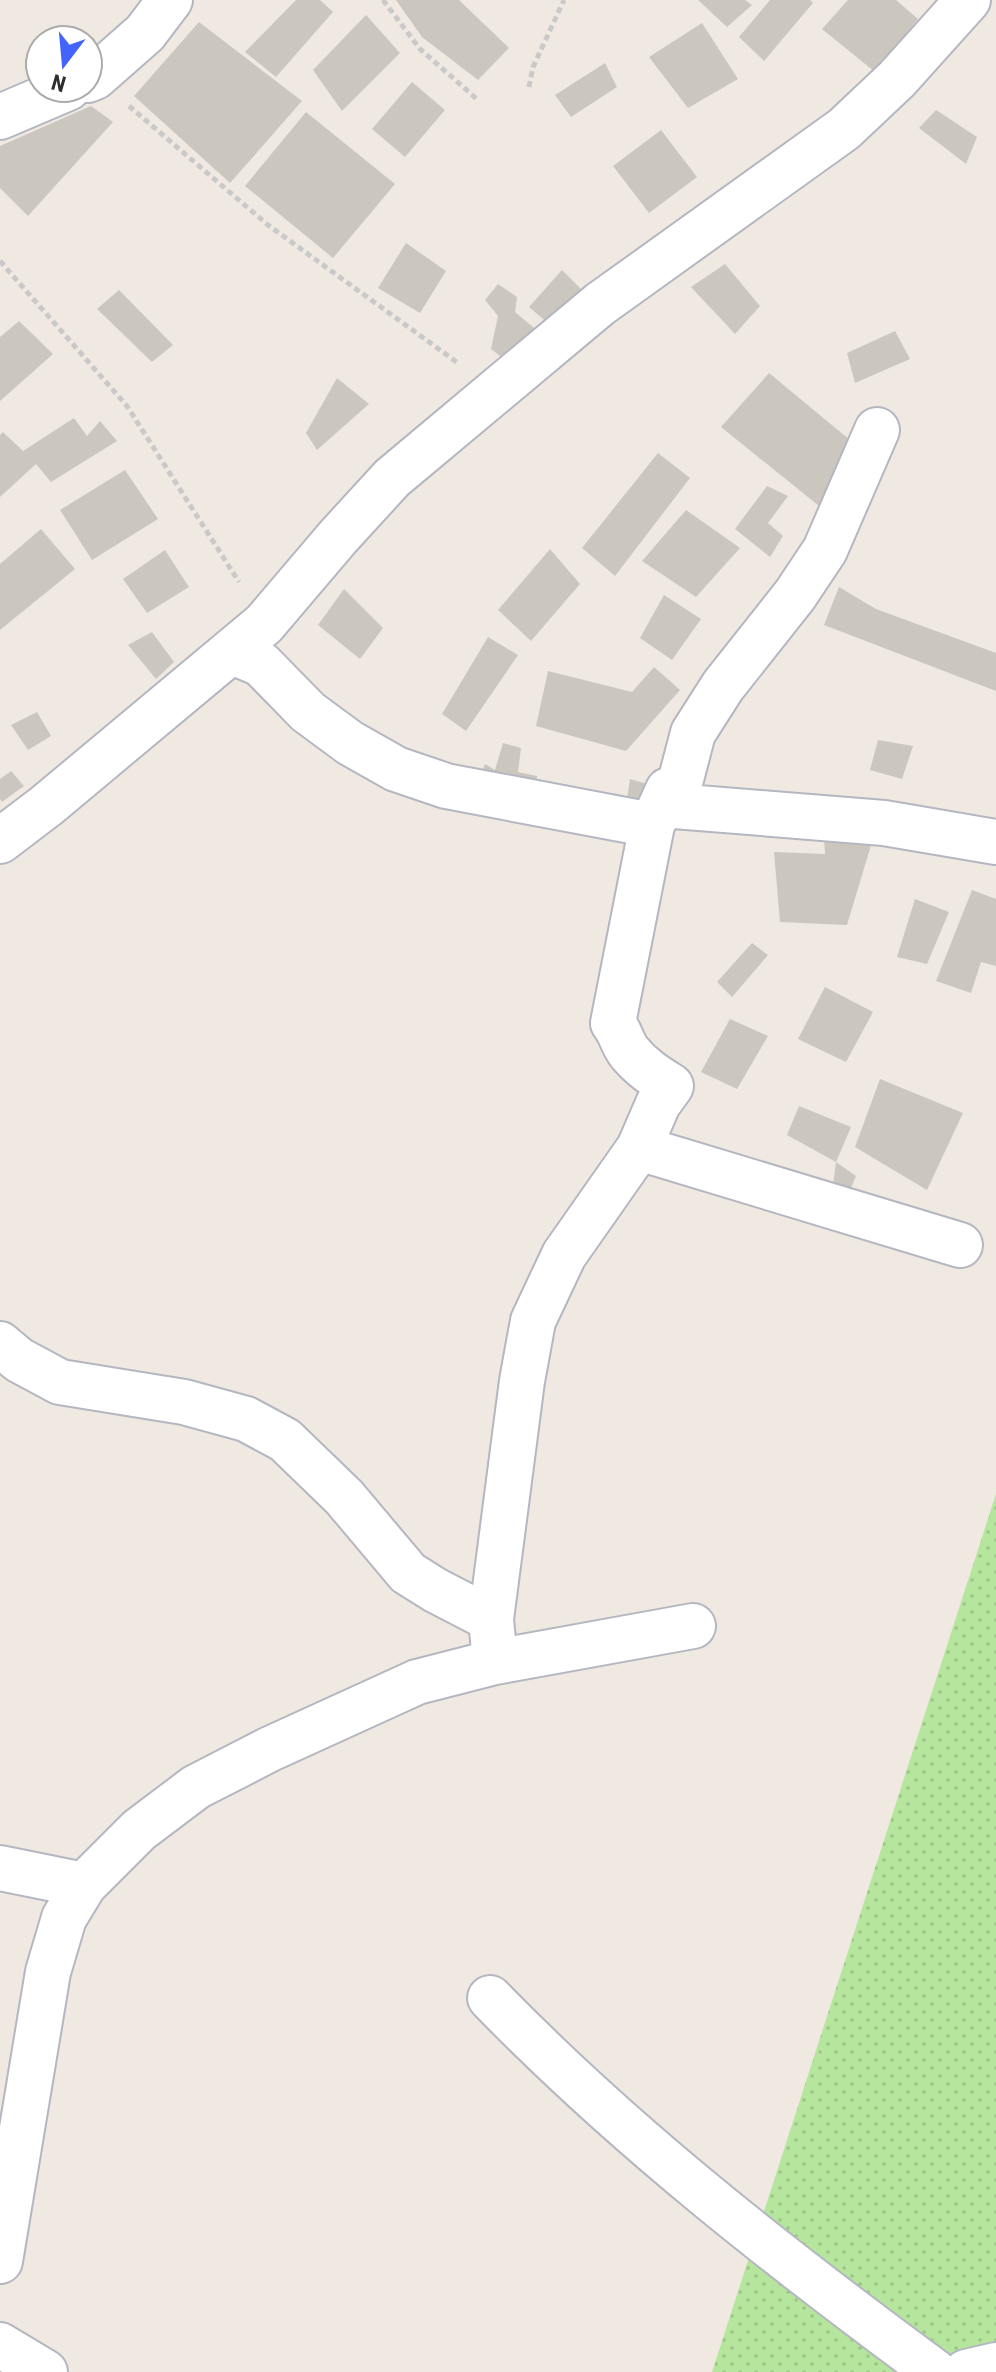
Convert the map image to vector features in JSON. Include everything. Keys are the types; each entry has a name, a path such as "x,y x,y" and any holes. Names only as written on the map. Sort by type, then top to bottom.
{"street":[{"path":"104,65 145,33 170,0"},
{"path":"0,841 264,624 392,478 600,304 844,129 897,79 968,0"},
{"path":"0,117 30,104"},
{"path":"495,1662 491,1619 522,1381 533,1321 564,1255 639,1148 658,1104 671,1086 648,1071 626,1049 622,1034 613,1023 613,1011 663,816 693,733 723,686 795,595 825,550 877,430"},
{"path":"232,652 261,664 308,712 350,743 396,769 446,786 663,816 884,823 996,842"},
{"path":"639,1148 960,1245"},
{"path":"0,1344 19,1360 60,1382 184,1402 246,1419 285,1440 344,1497 408,1573 491,1619"},
{"path":"0,2261 48,1972 64,1918 84,1885 139,1830 196,1787 270,1749 417,1682 495,1662 693,1626"},
{"path":"0,1868 84,1885"},
{"path":"490,1998 549,2059 643,2142 808,2279 935,2372"},
{"path":"0,2345 45,2372"},
{"path":"966,2372 996,2365"}],"path":[{"path":"383,0 420,49 478,100"},
{"path":"529,87 533,67 564,0"},
{"path":"104,97 268,225 496,391"},
{"path":"0,261 127,406 264,624"}],"green space":[{"path":"996,1494 996,2372 712,2372"}],"building":[{"path":"296,0 320,0 333,12 276,77 245,52"},
{"path":"396,0 459,0 509,48 478,80 422,37"},
{"path":"698,0 745,0 752,5 727,27"},
{"path":"770,0 810,0 813,3 764,61 739,37"},
{"path":"848,0 896,0 918,19 875,72 822,29"},
{"path":"366,15 400,53 342,111 313,70"},
{"path":"199,22 302,101 230,183 134,96"},
{"path":"702,23 738,79 688,108 649,57"},
{"path":"605,63 617,87 571,117 555,95"},
{"path":"412,82 445,110 405,157 372,129"},
{"path":"91,106 113,122 28,216 0,188 0,146"},
{"path":"936,110 977,137 966,164 919,128"},
{"path":"306,112 395,184 333,258 245,186"},
{"path":"661,130 697,177 649,213 613,166"},
{"path":"406,243 446,271 420,313 378,288"},
{"path":"725,264 760,306 735,334 691,287"},
{"path":"562,270 585,293 549,324 529,307"},
{"path":"498,284 517,297 515,312 540,333 513,366 491,349 498,316 485,300"},
{"path":"119,290 173,345 152,362 97,309"},
{"path":"19,321 53,354 0,401 0,337"},
{"path":"895,331 910,359 855,383 847,353"},
{"path":"769,373 856,445 829,514 721,427"},
{"path":"337,378 369,404 317,450 306,433"},
{"path":"74,418 87,436 100,421 117,441 51,482 36,464 0,497 0,435 3,432 23,451"},
{"path":"658,453 690,478 615,576 582,548"},
{"path":"125,470 158,519 92,560 60,510"},
{"path":"767,486 788,496 768,523 783,536 770,557 735,529"},
{"path":"686,510 740,548 696,597 642,561"},
{"path":"41,529 75,569 0,630 0,564"},
{"path":"550,549 580,584 531,641 498,610"},
{"path":"165,550 189,587 147,613 123,579"},
{"path":"839,587 876,609 996,653 996,691 824,625"},
{"path":"344,589 383,628 360,659 318,625"},
{"path":"664,595 701,619 672,660 640,638"},
{"path":"152,632 174,662 156,679 128,645"},
{"path":"488,637 518,655 466,731 442,714"},
{"path":"654,667 680,690 626,751 536,726 548,671 632,692"},
{"path":"37,712 51,736 28,750 11,725"},
{"path":"878,740 913,746 902,779 870,770"},
{"path":"503,743 521,748 518,772 537,776 535,792 477,785 485,764 495,770"},
{"path":"11,771 24,786 2,802 0,779"},
{"path":"630,779 668,790 626,805"},
{"path":"824,837 872,842 847,925 780,922 774,852 825,854"},
{"path":"972,890 996,899 996,966 981,962 971,993 936,981"},
{"path":"915,899 949,912 927,964 897,957"},
{"path":"752,943 768,955 732,997 717,982"},
{"path":"825,987 873,1012 846,1062 798,1039"},
{"path":"730,1019 768,1036 737,1089 701,1072"},
{"path":"880,1079 963,1113 927,1190 855,1147"},
{"path":"799,1106 851,1127 836,1162 787,1135"},
{"path":"836,1162 856,1176 846,1200 832,1194"}]}
